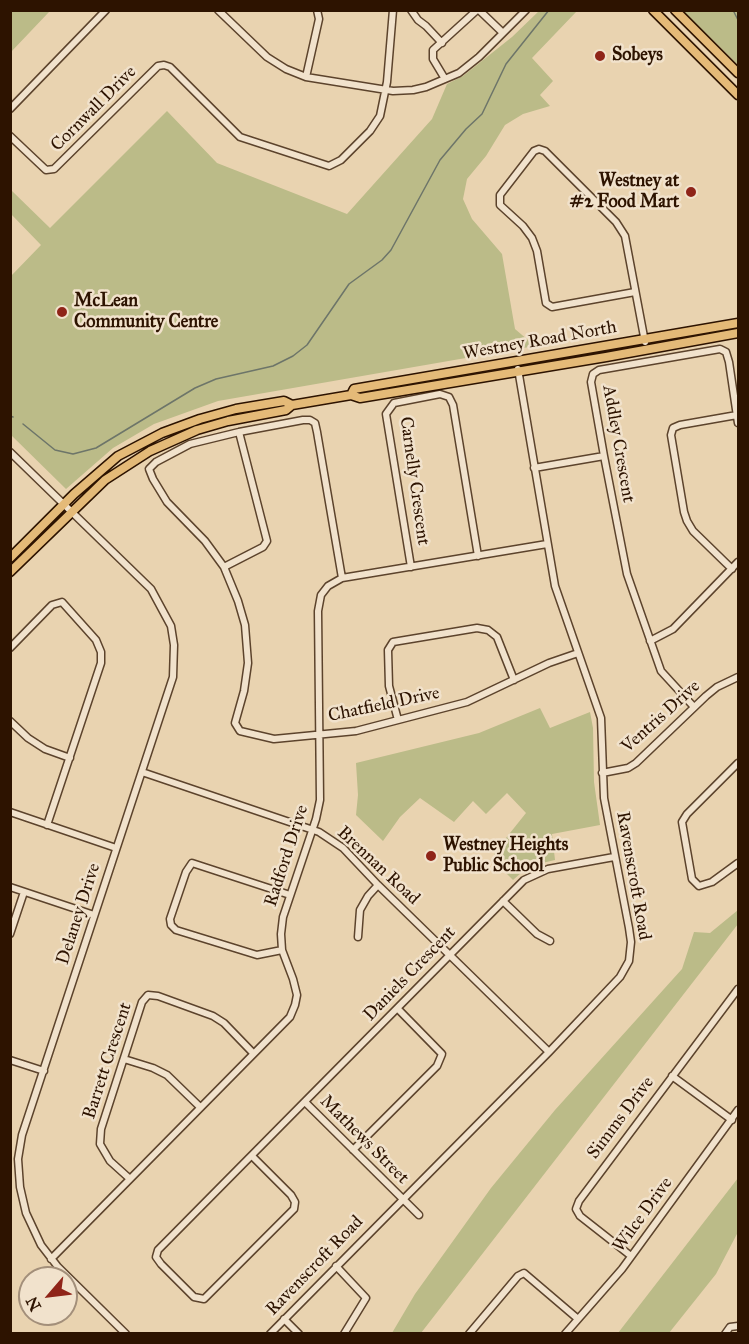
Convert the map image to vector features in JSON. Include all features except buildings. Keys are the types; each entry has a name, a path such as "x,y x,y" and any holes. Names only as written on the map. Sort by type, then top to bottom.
{"main road":[{"path":"653,10 738,95"},
{"path":"675,10 738,73"},
{"name":"Westney Road North","path":"351,395 354,389 738,323"},
{"path":"694,331 696,340"},
{"name":"Westney Road North","path":"10,572 99,471 118,456 162,433 236,409 285,401 292,405 351,395 360,398 738,333"},
{"name":"Westney Road North","path":"10,558 69,507"}],"street":[{"path":"10,109 106,10"},
{"path":"218,10 267,57 286,69 306,77 385,90 413,90 435,84 459,73 526,10"},
{"path":"306,77 319,19 316,10"},
{"path":"385,90 393,10"},
{"path":"411,10 442,43"},
{"path":"445,79 432,54 435,47 478,10 503,33"},
{"name":"Cornwall Drive","path":"10,136 46,170 54,169 158,66 164,65 170,67 240,136 329,166 341,160 370,131 380,116 385,90"},
{"path":"635,292 552,307 546,303 537,251 532,238 523,226 500,205 500,195 534,151 539,149 545,151 616,222 625,236 647,349"},
{"name":"Addley Crescent","path":"694,707 665,677 627,574 591,382 593,374 599,370 720,350 726,352 738,423"},
{"name":"Ravenscroft Road","path":"270,1334 549,1052 620,977 629,962 631,942 604,798 601,718 555,586 516,361"},
{"name":"Carnelly Crescent","path":"411,567 386,414 394,403 440,394 449,397 453,405 478,556"},
{"path":"732,569 693,531 687,521 671,435 673,428 680,425 737,415"},
{"name":"Chatfield Drive","path":"342,579 315,423 310,420 239,432 190,444 156,462 149,469 167,502 205,541 224,567 238,601 247,645 248,663 236,723 240,731 274,739 356,731 467,702 549,663 579,653"},
{"path":"224,567 263,547 267,541 239,432"},
{"name":"Delaney Drive","path":"10,452 151,589 171,626 175,661 173,677 22,1135 18,1159 20,1187 26,1214 51,1259 126,1334"},
{"path":"534,468 604,456"},
{"path":"342,579 547,544"},
{"path":"650,641 673,629 738,562"},
{"name":"Radford Drive","path":"51,1259 290,1017 297,995 282,950 283,917 320,800 318,611 321,595 328,586 342,579"},
{"path":"10,648 52,605 62,602 96,640 101,652 101,663 47,825"},
{"path":"398,720 389,686 388,650 393,642 477,628 488,630 498,637 514,680"},
{"name":"Ventris Drive","path":"602,773 628,768 636,764 717,687 738,678"},
{"path":"10,721 28,738 45,749 70,758"},
{"path":"738,763 687,814 682,822 692,879 699,886 712,882 738,863"},
{"name":"Brennan Road","path":"142,772 312,829 343,848 549,1052"},
{"path":"10,812 116,848"},
{"name":"Daniels Crescent","path":"252,1156 291,1195 296,1202 294,1209 204,1299 194,1297 161,1264 156,1257 158,1250 524,880 538,872 614,857"},
{"path":"282,950 257,955 176,930 171,925 170,919 186,872 192,863 290,895"},
{"path":"358,937 360,910 378,885"},
{"path":"10,887 94,915"},
{"path":"10,934 24,892"},
{"path":"503,902 537,934 550,941"},
{"name":"Simms Drive","path":"631,1256 580,1216 576,1209 579,1201 738,989"},
{"name":"Barrett Crescent","path":"130,1179 110,1161 100,1144 100,1129 142,1002 148,995 158,996 213,1016 224,1023 253,1053"},
{"path":"353,1150 437,1066 442,1054 398,1009"},
{"path":"124,1059 168,1075 200,1107"},
{"path":"10,1060 44,1071"},
{"path":"672,1076 732,1120"},
{"name":"Mathews Street","path":"305,1102 419,1215"},
{"name":"Wilce Drive","path":"566,1334 631,1256 738,1110"},
{"path":"336,1266 366,1298 344,1334"},
{"path":"469,1334 518,1276 524,1273 578,1319"},
{"path":"284,1319 299,1334"},
{"path":"725,1334 730,1328 738,1326"}],"green space":[{"path":"11,11 49,12 11,52"},
{"path":"539,11 577,11 532,58 553,81 540,95 550,106 523,114 505,125 486,156 467,179 463,199 472,219 502,254 515,329 535,346 218,401 154,424 113,448 66,489 11,435 11,276 41,245 11,214 11,190 50,228 167,111 217,163 347,214 432,119 447,84 463,76 512,37"},
{"path":"683,11 738,11 738,65 716,43"},
{"path":"540,708 550,728 590,712 593,728 594,782 600,825 552,834 555,860 529,866 513,880 494,861 494,853 526,813 507,793 486,814 473,801 454,822 420,798 400,817 383,841 356,815 358,795 356,763 479,733"},
{"path":"738,910 738,924 421,1333 392,1333 415,1294 491,1188 555,1110 682,969 694,932 710,933"},
{"path":"738,1178 738,1232 716,1274 669,1333 618,1333"}],"waterway":[{"path":"23,424 55,450 73,454 96,448 195,388 216,379 273,366 293,356 307,345 349,284 382,260 391,250 440,160 482,114 506,64 549,10"},
{"path":"733,10 738,20"}],"place":[{"name":"Sobeys","path":"600,56"},
{"name":"Westney at #2 Food Mart","path":"691,192"},
{"name":"McLean Community Centre","path":"62,312"},
{"name":"Westney Heights Public School","path":"431,856"}]}
